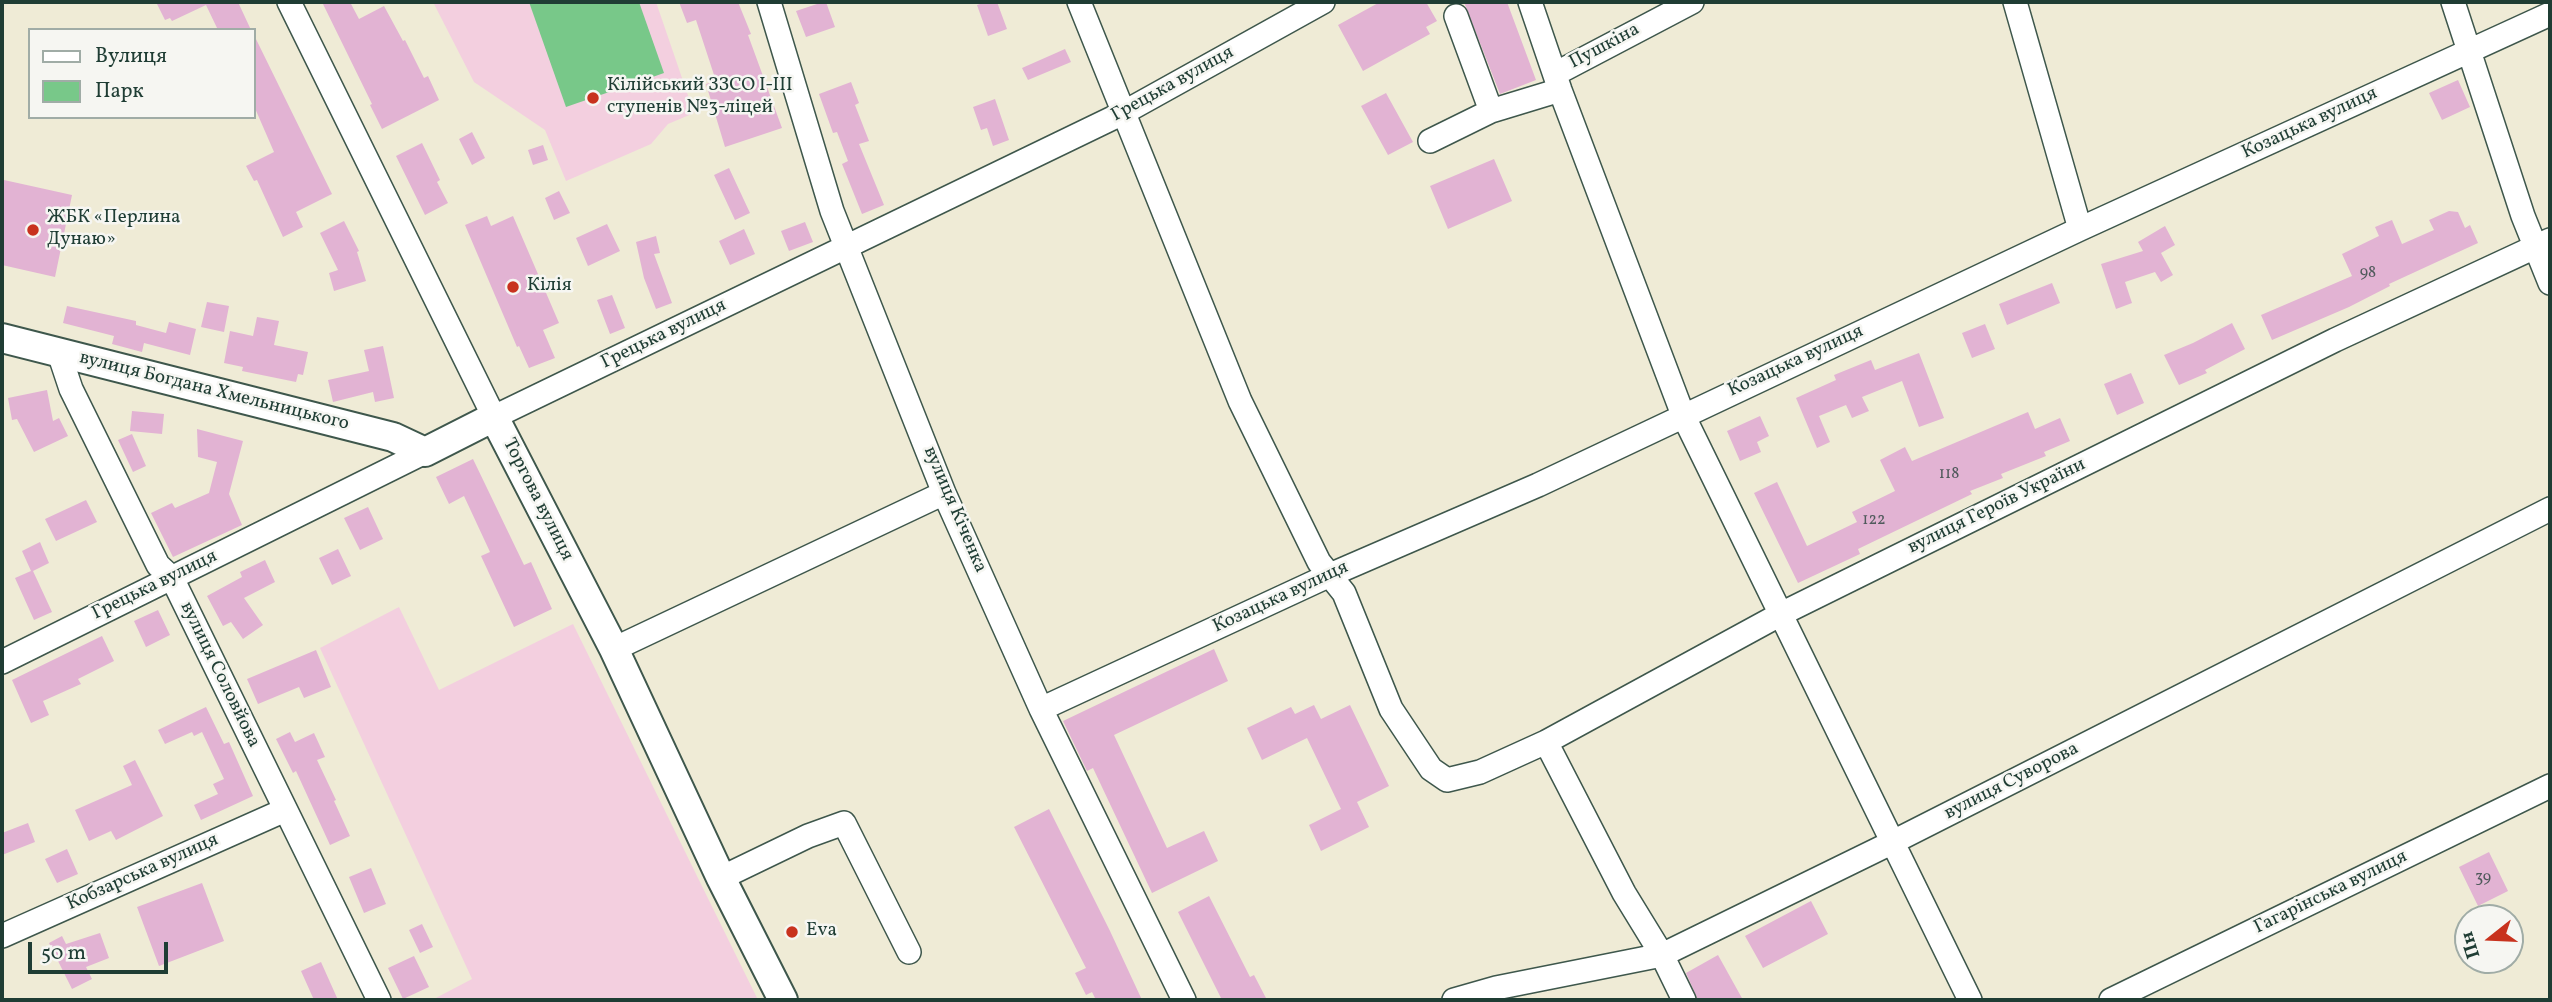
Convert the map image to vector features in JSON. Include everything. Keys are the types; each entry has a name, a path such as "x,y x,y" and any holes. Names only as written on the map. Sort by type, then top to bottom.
{"main road":[{"name":"вулиця Богдана Хмельницького","path":"2,338 393,438 425,452"},
{"name":"Грецька вулиця","path":"425,452 494,417"},
{"name":"Торгова вулиця","path":"494,417 614,649 721,878 783,1000"}],"street":[{"name":"Торгова вулиця","path":"289,2 494,417"},
{"name":"вулиця Кіченка","path":"769,2 832,211 944,493 1041,709 1184,1000"},
{"path":"1079,2 1240,401 1319,562 1330,575"},
{"name":"Грецька вулиця","path":"494,417 1123,113 1323,2"},
{"path":"1530,2 1557,82 1683,415 1970,1000"},
{"name":"Пушкіна","path":"1430,141 1557,82 1692,2"},
{"path":"2015,2 2080,229"},
{"path":"2453,2 2523,216 2543,244 2550,283"},
{"name":"Козацька вулиця","path":"1041,709 1330,575 1538,485 2080,229 2550,14"},
{"path":"1456,16 1491,111"},
{"name":"вулиця Героїв України","path":"1330,575 1344,593 1391,709 1431,769 1447,780 1480,772 1546,742 1781,614 2335,340 2543,244"},
{"name":"вулиця Соловйова","path":"59,352 71,389 158,565 172,578 379,1000"},
{"name":"Грецька вулиця","path":"2,662 425,452"},
{"path":"614,649 944,493"},
{"name":"вулиця Суворова","path":"1454,1000 1496,988 1662,955 1893,842 2550,509"},
{"path":"1546,742 1624,893 1662,955 1684,1000"},
{"name":"Гагарінська вулиця","path":"2111,1000 2550,786"},
{"name":"Кобзарська вулиця","path":"2,936 285,810"},
{"path":"721,878 808,836 844,823 909,952"}],"shaded area":[{"name":"Кілійський ЗЗСО І-ІІІ ступенів №3-ліцей","path":"433,2 656,2 694,113 668,124 651,144 566,181 545,130 474,82"},
{"path":"399,607 439,690 573,624 758,1000 432,1000 472,979 320,648"}],"green space":[{"path":"529,2 639,2 664,73 566,107"}],"building":[{"path":"156,2 238,2 250,28 217,28 206,5 172,21 170,18 165,20"},
{"path":"322,2 350,2 359,19 384,6 424,78 428,76 439,100 382,129"},
{"path":"679,2 738,2 782,128 725,147 706,84 716,81 696,20 687,23"},
{"path":"826,2 835,27 806,37 796,11"},
{"path":"997,2 1007,29 988,36 977,5"},
{"path":"1380,2 1426,2 1437,21 1426,27 1430,34 1363,71 1338,25"},
{"path":"1464,2 1507,2 1536,80 1500,94"},
{"path":"256,39 332,194 296,212 303,227 283,237 257,180 254,181 246,166 274,152 256,111"},
{"path":"1065,49 1071,62 1028,80 1022,68"},
{"path":"2458,80 2470,107 2442,120 2429,93"},
{"path":"851,82 859,103 855,105 869,141 859,144 884,205 862,214 842,164 848,161 837,132 833,133 819,94"},
{"path":"1386,93 1413,142 1388,155 1361,106"},
{"path":"995,99 1009,140 993,146 987,128 981,130 973,107"},
{"path":"472,132 485,158 472,165 459,139"},
{"path":"422,143 448,203 425,215 396,156"},
{"path":"543,145 548,160 533,165 528,150"},
{"path":"1494,159 1512,201 1448,229 1430,186"},
{"path":"729,168 750,213 735,220 714,175"},
{"name":"ЖБК «Перлина Дунаю»","path":"4,180 72,195 55,277 2,265"},
{"path":"559,191 570,213 554,220 545,198"},
{"path":"2449,211 2458,212 2465,228 2470,225 2478,243 2389,284 2390,286 2349,307 2272,340 2261,315 2352,276 2342,254 2379,236 2375,227 2392,220 2402,244 2434,230 2429,220"},
{"path":"487,216 491,226 513,216 559,323 543,330 555,358 529,368 519,346 517,347 465,225"},
{"path":"344,221 359,251 357,252 366,281 334,291 329,273 338,270 320,233"},
{"path":"805,222 813,242 789,251 781,231"},
{"path":"607,224 620,251 588,266 576,238"},
{"path":"2165,226 2175,245 2161,253 2173,275 2161,282 2155,272 2125,282 2132,303 2116,309 2101,264 2143,251 2138,242"},
{"path":"744,229 755,254 730,265 719,241"},
{"path":"656,236 660,253 654,254 672,303 656,309 644,278 636,242"},
{"path":"2052,283 2060,303 2007,325 1999,304"},
{"path":"612,295 625,328 610,334 597,300"},
{"path":"207,302 229,306 224,332 201,327"},
{"path":"67,306 136,321 136,325 166,333 169,322 196,329 190,355 144,343 142,352 112,344 114,336 63,323"},
{"path":"257,317 279,321 274,345 308,352 303,375 298,374 296,382 242,371 243,367 224,363 230,331 253,336"},
{"path":"2232,323 2245,349 2205,370 2207,373 2179,385 2164,355"},
{"path":"1985,324 1995,349 1972,358 1962,333"},
{"path":"383,346 394,398 375,402 373,392 333,402 328,380 369,371 364,350"},
{"path":"1919,353 1944,418 1919,427 1902,381 1862,397 1869,411 1852,418 1846,405 1819,416 1830,442 1817,448 1796,398 1836,380 1834,375 1871,360 1875,370"},
{"path":"2131,373 2144,403 2117,415 2104,384"},
{"path":"47,390 53,421 59,418 68,436 34,452 17,419 12,420 8,398"},
{"path":"132,411 164,414 162,434 130,431"},
{"path":"2028,412 2035,429 2060,418 2070,441 2044,452 2046,456 2001,474 2003,478 1970,491 1972,494 1858,549 1860,554 1798,583 1754,493 1777,482 1807,546 1857,522 1852,512 1895,491 1880,460 1905,447 1912,461"},
{"path":"1760,416 1769,436 1757,442 1761,452 1740,461 1727,431"},
{"path":"197,429 243,441 229,494 242,525 173,557 151,513 172,503 175,508 209,493 217,462 198,457"},
{"path":"132,434 146,466 133,472 118,440"},
{"path":"473,459 524,565 531,562 552,609 514,627 481,556 490,552 464,496 449,504 436,477"},
{"path":"86,500 97,522 56,541 45,519"},
{"path":"368,507 383,539 360,550 344,518"},
{"path":"40,542 49,563 33,571 52,612 34,620 15,578 31,571 22,551"},
{"path":"338,549 351,576 332,585 319,558"},
{"path":"265,560 275,582 244,598 263,625 243,639 231,622 223,626 207,596 242,577 240,572"},
{"path":"158,610 170,635 146,647 134,621"},
{"path":"102,636 114,661 78,679 81,684 43,701 49,715 31,723 12,680"},
{"path":"1214,649 1228,681 1114,735 1167,848 1204,831 1218,861 1152,893 1093,768 1087,771 1063,721"},
{"path":"316,650 331,687 304,698 299,687 258,704 247,679"},
{"path":"1314,705 1321,719 1350,705 1389,786 1357,802 1369,827 1321,851 1309,825 1341,809 1307,738 1262,760 1247,728 1291,707 1295,714"},
{"path":"206,707 224,744 229,742 253,796 201,820 194,805 218,794 213,784 224,779 202,732 194,736 192,732 165,744 158,730"},
{"path":"290,732 295,742 314,733 325,757 317,760 350,836 330,845 296,771 293,773 276,739"},
{"path":"135,760 163,816 116,840 111,831 89,841 75,810 132,785 123,766"},
{"path":"1049,809 1142,1000 1096,1000 1092,992 1086,995 1075,973 1086,968 1014,827"},
{"path":"28,823 35,842 2,855 2,833"},
{"path":"67,849 78,874 57,883 45,859"},
{"path":"2489,852 2508,891 2477,904 2459,867"},
{"path":"371,868 386,904 364,913 349,877"},
{"path":"202,883 224,941 159,966 137,907"},
{"path":"1209,896 1250,977 1254,975 1267,1000 1222,1000 1178,912"},
{"path":"1811,901 1828,934 1763,968 1745,936"},
{"path":"422,924 433,947 420,953 409,930"},
{"path":"100,933 109,958 86,967 92,979 72,989 49,943 62,936 66,944"},
{"path":"1718,955 1743,1000 1698,1000 1686,973"},
{"path":"414,956 429,987 403,999 388,968"},
{"path":"321,962 338,1000 314,1000 301,971"}],"place":[{"name":"Кілійський ЗЗСО І-ІІІ ступенів №3-ліцей","path":"593,98"},
{"name":"ЖБК «Перлина Дунаю»","path":"33,230"},
{"name":"Кілія","path":"513,287"},
{"name":"Eva","path":"792,932"}]}
